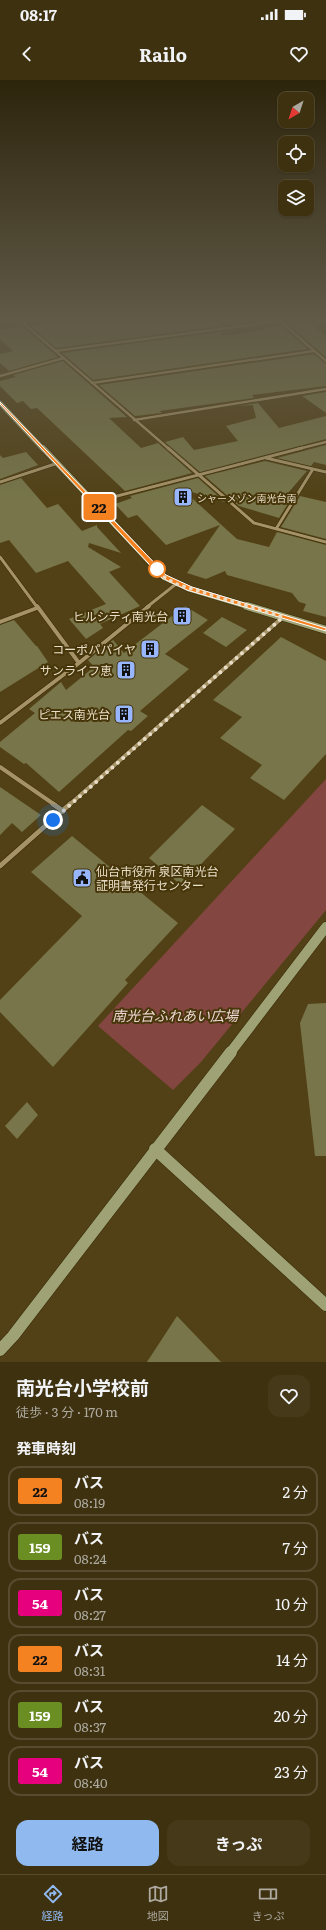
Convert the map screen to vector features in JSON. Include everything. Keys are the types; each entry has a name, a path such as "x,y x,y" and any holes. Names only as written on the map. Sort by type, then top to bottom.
{"street":[{"path":"90,382 254,523 326,542"},
{"path":"92,384 107,382"},
{"path":"134,420 326,389"},
{"path":"0,403 164,577 176,584 326,630"},
{"path":"94,502 326,442"},
{"path":"265,458 326,472"},
{"path":"0,482 58,463"},
{"path":"276,529 313,469"},
{"path":"0,557 79,663"},
{"path":"0,723 79,663 176,584"},
{"path":"0,622 37,608"},
{"path":"0,866 283,617"},
{"path":"0,767 63,811"},
{"path":"0,1350 13,1336 326,927"},
{"path":"156,1149 326,1305"}],"green space":[{"name":"南光台ふれあい広場","path":"326,779 326,910 201,1062 173,1090 98,1026"}],"building":[{"path":"0,382 87,382 127,417 109,418 141,448 158,443 192,473 125,491 37,408 31,409 23,401 17,403 0,386"},
{"path":"121,382 326,382 326,386 252,395 254,398 160,411 162,413 135,416 99,385"},
{"path":"326,392 326,413 302,396"},
{"path":"258,403 279,428 326,416 326,439 200,472 165,442 183,437 194,450 238,441 226,426 256,418 253,405 238,406"},
{"path":"326,445 326,465 314,462 311,466 277,458"},
{"path":"26,452 38,465 0,479 0,455 3,458"},
{"path":"265,461 307,471 288,493 294,494 279,518 239,506 205,476"},
{"path":"21,478 47,508 58,504 82,531 97,525 97,527 121,553 89,543 88,547 121,567 109,572 140,606 100,624 103,628 86,639 69,619 106,604 68,561 36,573 9,540 0,543 0,485"},
{"path":"198,478 225,502 182,489 237,539 269,547 277,532 326,545 326,617 303,611 306,604 299,602 292,593 227,575 225,571 206,579 187,573 220,525 166,545 137,515 128,518 115,504 132,498 130,496"},
{"path":"300,496 326,502 326,539 281,527"},
{"path":"185,606 208,620 165,654 189,669 140,711 148,716 131,731 128,730 59,792 26,763 24,764 0,747 0,742 35,713 29,709 61,682 66,690 94,667 88,660 113,640 124,653"},
{"path":"222,617 247,630 226,647 203,633"},
{"path":"14,620 37,646 48,662 0,692 0,625"},
{"path":"281,637 326,661 326,754 284,800 250,778 262,765 220,738 242,717 213,700"},
{"path":"0,787 41,815 22,832 12,823 0,835"},
{"path":"202,805 235,829 181,885 149,858"},
{"path":"72,836 178,923 125,980 128,983 53,1067 0,1012 0,1000 82,916 31,872"},
{"path":"326,1003 326,1156 315,1156 300,1023 308,1004"},
{"path":"27,1102 38,1115 17,1139 5,1126"},
{"path":"177,1316 221,1362 147,1362"}],"bus line":[{"name":"22","path":"0,403 164,577 176,584 190,589 326,630"}],"place":[{"name":"シャーメゾン南光台南","path":"183,497"},
{"name":"ヒルシティ南光台","path":"182,616"},
{"name":"コーポパパイヤ","path":"150,649"},
{"name":"サンライフ恵","path":"126,670"},
{"name":"ピエス南光台","path":"124,714"},
{"name":"仙台市役所 泉区南光台 証明書発行センター","path":"82,878"}],"route":[{"path":"53,820 283,617 176,584 164,577 154,566 157,569"}]}
